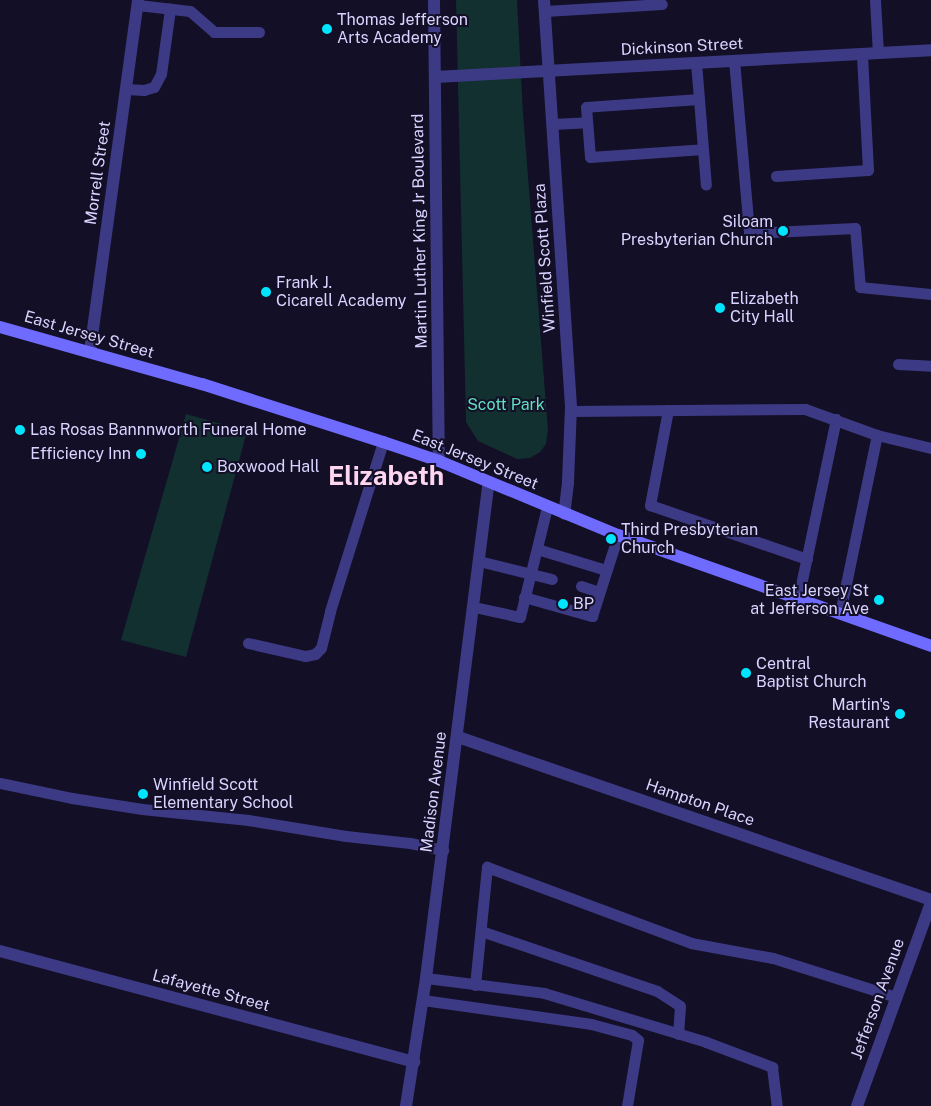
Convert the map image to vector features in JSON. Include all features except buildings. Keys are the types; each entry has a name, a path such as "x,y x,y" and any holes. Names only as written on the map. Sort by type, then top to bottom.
{"street":[{"name":"Martin Luther King Jr Boulevard","path":"434,0 439,461"},
{"name":"Morrell Street","path":"90,351 138,2"},
{"name":"Winfield Scott Plaza","path":"545,5 571,411 568,483 564,514"},
{"name":"Dickinson Street","path":"435,77 931,50"},
{"name":"East Jersey Street","path":"0,327 90,351 439,461 618,535 931,646"},
{"name":"Madison Avenue","path":"406,1106 426,978 489,482"},
{"name":"Hampton Place","path":"458,737 931,902"},
{"name":"Jefferson Avenue","path":"857,1106 931,902"},
{"name":"Lafayette Street","path":"0,951 414,1062"}],"lane":[{"path":"875,0 878,53"},
{"path":"138,2 190,11 214,32 259,32"},
{"path":"545,5 662,4"},
{"path":"126,88 144,90 154,87 162,74 170,9"},
{"path":"776,176 868,170 862,54"},
{"path":"734,60 749,233 854,228 860,287 931,294"},
{"path":"696,62 706,185"},
{"path":"698,98 586,107 590,157 703,149"},
{"path":"552,124 587,122"},
{"path":"898,364 931,366"},
{"path":"571,411 805,408 878,435 931,448"},
{"path":"668,410 650,505 807,559"},
{"path":"798,599 836,419"},
{"path":"840,614 878,435"},
{"path":"248,643 305,656 315,654 321,648 330,611 383,442"},
{"path":"474,608 520,617 547,507"},
{"path":"524,597 592,616 618,535"},
{"path":"537,549 606,570"},
{"path":"479,561 552,579"},
{"path":"580,586 600,592"},
{"path":"0,783 72,798 142,809 248,820 346,836 410,843 443,850"},
{"path":"475,985 487,867 691,943 774,958 896,997"},
{"path":"481,931 657,991 680,1006 678,1034"},
{"path":"426,978 544,993 678,1034 772,1067 777,1106"},
{"path":"423,1000 591,1024 632,1035 638,1040 627,1106"}],"green space":[{"name":"Scott Park","path":"456,0 517,0 523,113 548,430 546,444 540,452 530,458 517,459 478,441 466,422"},
{"path":"186,414 247,431 186,657 121,640"}],"place":[{"name":"Thomas Jefferson Arts Academy","path":"327,29"},
{"name":"Siloam Presbyterian Church","path":"783,231"},
{"name":"Frank J. Cicarell Academy","path":"266,292"},
{"name":"Elizabeth City Hall","path":"720,308"},
{"name":"Las Rosas Bannnworth Funeral Home","path":"20,430"},
{"name":"Efficiency Inn","path":"141,454"},
{"name":"Boxwood Hall","path":"207,467"},
{"name":"Third Presbyterian Church","path":"611,539"},
{"name":"East Jersey St at Jefferson Ave","path":"879,600"},
{"name":"BP","path":"563,604"},
{"name":"Central Baptist Church","path":"746,673"},
{"name":"Martin's Restaurant","path":"900,714"},
{"name":"Winfield Scott Elementary School","path":"143,794"}],"district":[{"name":"Elizabeth","path":"386,476"}]}
